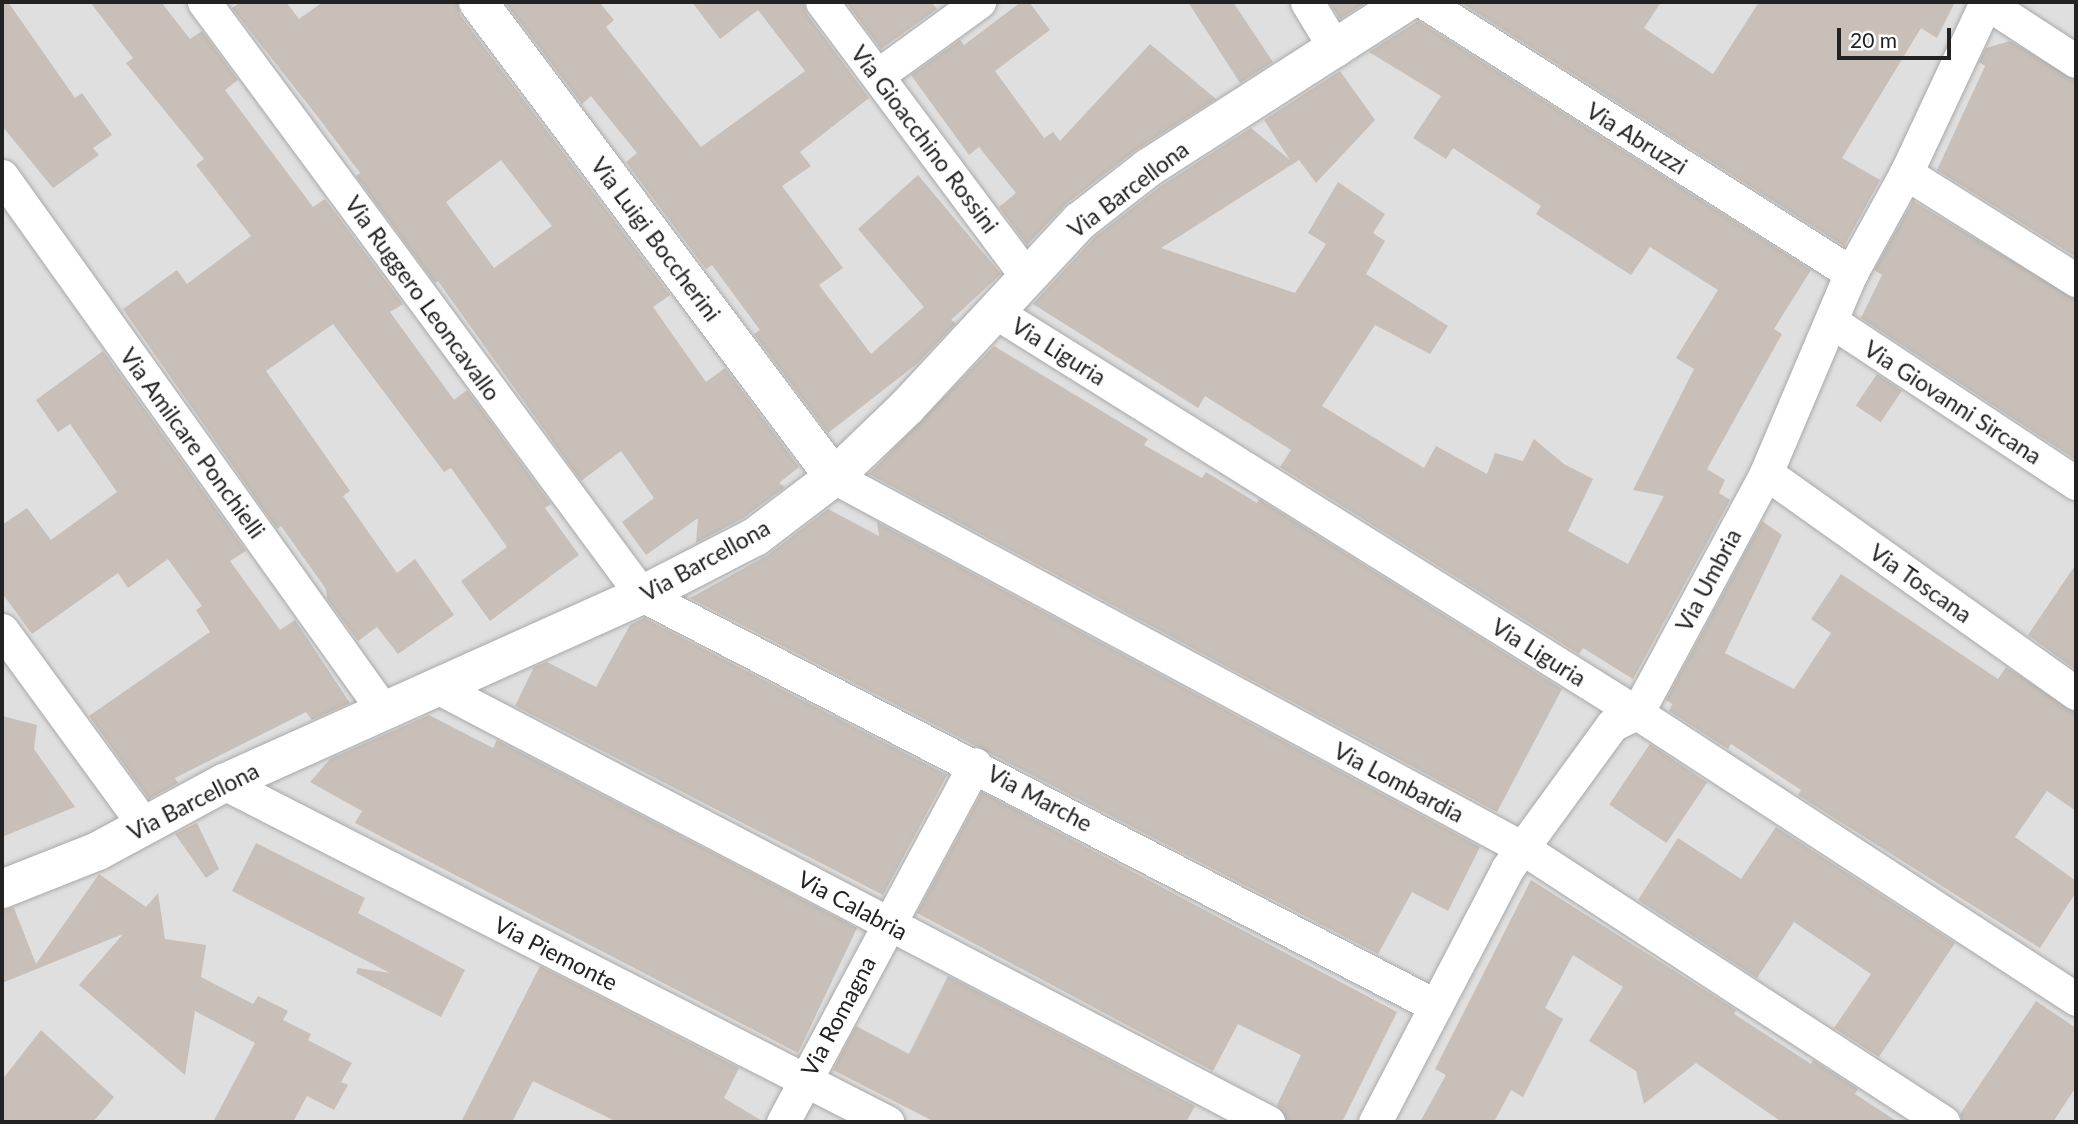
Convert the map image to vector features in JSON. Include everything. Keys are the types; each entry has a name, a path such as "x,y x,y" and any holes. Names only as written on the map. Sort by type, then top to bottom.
{"street":[{"name":"Via Ruggero Leoncavallo","path":"204,2 642,594"},
{"name":"Via Luigi Boccherini","path":"478,2 834,477"},
{"name":"Via Gioacchino Rossini","path":"822,2 1027,277"},
{"path":"878,75 979,2"},
{"path":"1307,2 1336,50"},
{"name":"Via Barcellona","path":"2,889 98,850 224,783 642,594 755,537 834,477 997,313 1080,220 1148,168 1407,2"},
{"name":"Via Abruzzi","path":"1424,2 1851,273"},
{"path":"1986,2 2076,61"},
{"name":"Via Umbria","path":"1375,1122 1521,847 1612,726 1637,713 1766,473 1851,273 1906,173 1986,2"},
{"path":"1906,173 2076,280"},
{"name":"Via Amilcare Ponchielli","path":"2,176 383,710"},
{"name":"Via Liguria","path":"997,313 1637,713 2076,999"},
{"name":"Via Giovanni Sircana","path":"1831,321 2076,483"},
{"name":"Via Toscana","path":"1766,473 2076,693"},
{"name":"Via Lombardia","path":"834,477 1521,847 1943,1122"},
{"name":"Via Marche","path":"642,594 975,764 1436,1006"},
{"path":"2,630 144,825"},
{"name":"Via Calabria","path":"439,688 1268,1122"},
{"name":"Via Romagna","path":"783,1122 975,764"},
{"name":"Via Piemonte","path":"224,783 887,1122"}],"shaded area":[{"path":"2,2 2076,2 2076,1122 2,1122"}],"building":[{"path":"2,2 8,2 75,98 82,93 112,135 93,148 99,155 53,188 2,126"},
{"path":"90,2 161,2 190,39 202,31 238,80 225,90 313,207 325,199 403,304 390,312 454,400 467,390 551,504 545,508 579,555 490,621 461,581 507,547 451,468 444,472 333,324 266,371 350,491 343,496 397,573 415,559 454,615 398,654 377,627 358,641 327,599 326,589 281,526 277,529 123,309 177,270 187,284 251,236 196,165 204,159 126,63 133,58"},
{"path":"241,2 286,2 299,19 323,2 457,2 460,15 670,295 653,307 706,382 725,368 799,467 779,483 785,487 743,518 696,543 698,518 646,555 622,522 654,498 621,451 581,481 438,281 435,283 356,176 360,173 232,8","holes":["501,160 552,226 494,268 446,202"]},
{"path":"505,2 599,2 614,20 606,27 701,147 805,71 758,10 720,39 692,2 803,2 807,14 869,98 800,152 811,166 782,186 843,268 819,285 871,354 924,307 858,229 918,175 1001,274 951,320 956,323 918,363 828,433 754,334 760,330 712,265 706,269 626,162 637,153 591,96 582,104"},
{"path":"846,2 931,2 937,9 881,49"},
{"path":"1021,2 1029,2 1050,30 995,71 1044,138 1053,132 1060,141 1150,44 1216,99 1136,150 1066,204 1027,245 999,207 1016,193 979,147 969,155 911,75 960,40 964,45"},
{"path":"1188,2 1233,2 1273,62 1240,83"},
{"path":"1329,2 1367,2 1340,19"},
{"path":"1460,2 1661,2 1644,28 1713,74 1759,2 1955,2 1937,38 1921,28 1842,158 1880,180 1844,246"},
{"path":"1418,21 1811,270 1774,329 1782,334 1707,469 1725,480 1719,493 1730,500 1633,679 1583,648 1579,654 1280,467 1291,450 1205,396 1198,408 1033,304 1095,237 1161,186 1251,128 1290,160 1264,120 1340,71 1375,120 1316,183 1299,160 1161,248 1295,293 1326,244 1308,233 1338,182 1385,214 1373,233 1385,241 1366,274 1448,326 1430,354 1375,325 1322,406 1424,468 1436,446 1487,474 1495,453 1523,461 1534,439 1564,464 1593,479 1568,531 1628,564 1664,496 1633,490 1694,369 1676,358 1718,290 1650,247 1631,275 1536,214 1541,206 1453,148 1446,159 1413,138 1441,96 1369,52"},
{"path":"2010,41 2076,80 2076,257 1937,170 1985,66 1979,62 1986,48"},
{"path":"1913,201 2076,299 2076,460 1861,318 1882,275 1874,270"},
{"path":"994,346 1148,439 1144,445 1202,478 1206,472 1257,503 1259,499 1562,689 1497,812 869,474"},
{"path":"103,351 246,551 230,561 280,630 295,620 350,703 312,720 306,712 175,778 178,783 149,799 89,716 210,632 196,610 202,606 168,559 128,588 118,573 32,634 2,593 2,525 27,508 51,540 117,492 70,424 58,432 36,400"},
{"path":"1877,374 1902,391 1881,422 1856,406"},
{"path":"828,509 879,536 877,522 1480,847 1448,911 1412,892 1378,954 690,598 768,555"},
{"path":"1762,521 1782,535 1725,653 1794,689 1831,633 1811,619 1841,574 1998,679 2006,667 2076,712 2076,811 2047,791 2015,837 2076,881 2076,892 2040,948 1798,795 1801,790 1731,744 1728,749 1669,711 1672,704 1666,700"},
{"path":"2076,564 2076,670 2028,635"},
{"path":"644,618 947,775 883,895 515,706 534,667 547,662 596,687 630,625"},
{"path":"429,715 493,748 497,740 857,928 798,1053 355,823 362,811 310,782 330,759"},
{"path":"2,716 37,725 34,749 75,807 2,837"},
{"path":"1650,744 1707,783 1666,843 1609,805"},
{"path":"982,792 1397,1012 1342,1122 1287,1122 1277,1105 1301,1055 1238,1024 1213,1071 917,913"},
{"path":"197,823 219,869 206,878 175,834"},
{"path":"1776,827 1955,943 1879,1057 1834,1028 1871,974 1794,922 1757,978 1638,900 1678,838 1741,879"},
{"path":"256,843 365,898 358,913 465,970 441,1017 356,973 358,968 390,973 232,891"},
{"path":"99,874 146,907 158,893 165,939 206,945 201,977 253,1004 258,996 288,1011 283,1020 311,1034 308,1040 352,1063 341,1082 348,1085 334,1110 307,1096 293,1122 213,1122 255,1043 195,1011 185,1075 79,985 123,934 2,983 2,910 14,908 36,964"},
{"path":"1531,880 1736,1010 1734,1014 1811,1064 1813,1060 1858,1089 1855,1094 1898,1122 1782,1122 1696,1063 1644,1104 1636,1071 1589,1041 1623,987 1573,955 1545,1008 1563,1019 1523,1097 1511,1090 1494,1122 1420,1122 1446,1075 1435,1069"},
{"path":"540,966 739,1068 724,1098 764,1122 617,1122 533,1081 512,1122 461,1122"},
{"path":"948,976 1195,1106 1186,1122 935,1122 833,1070 856,1026 909,1054"},
{"path":"2036,1001 2076,1028 2076,1087 2053,1122 1962,1122 1960,1114"},
{"path":"41,1030 114,1097 93,1122 2,1122 2,1080"}]}
